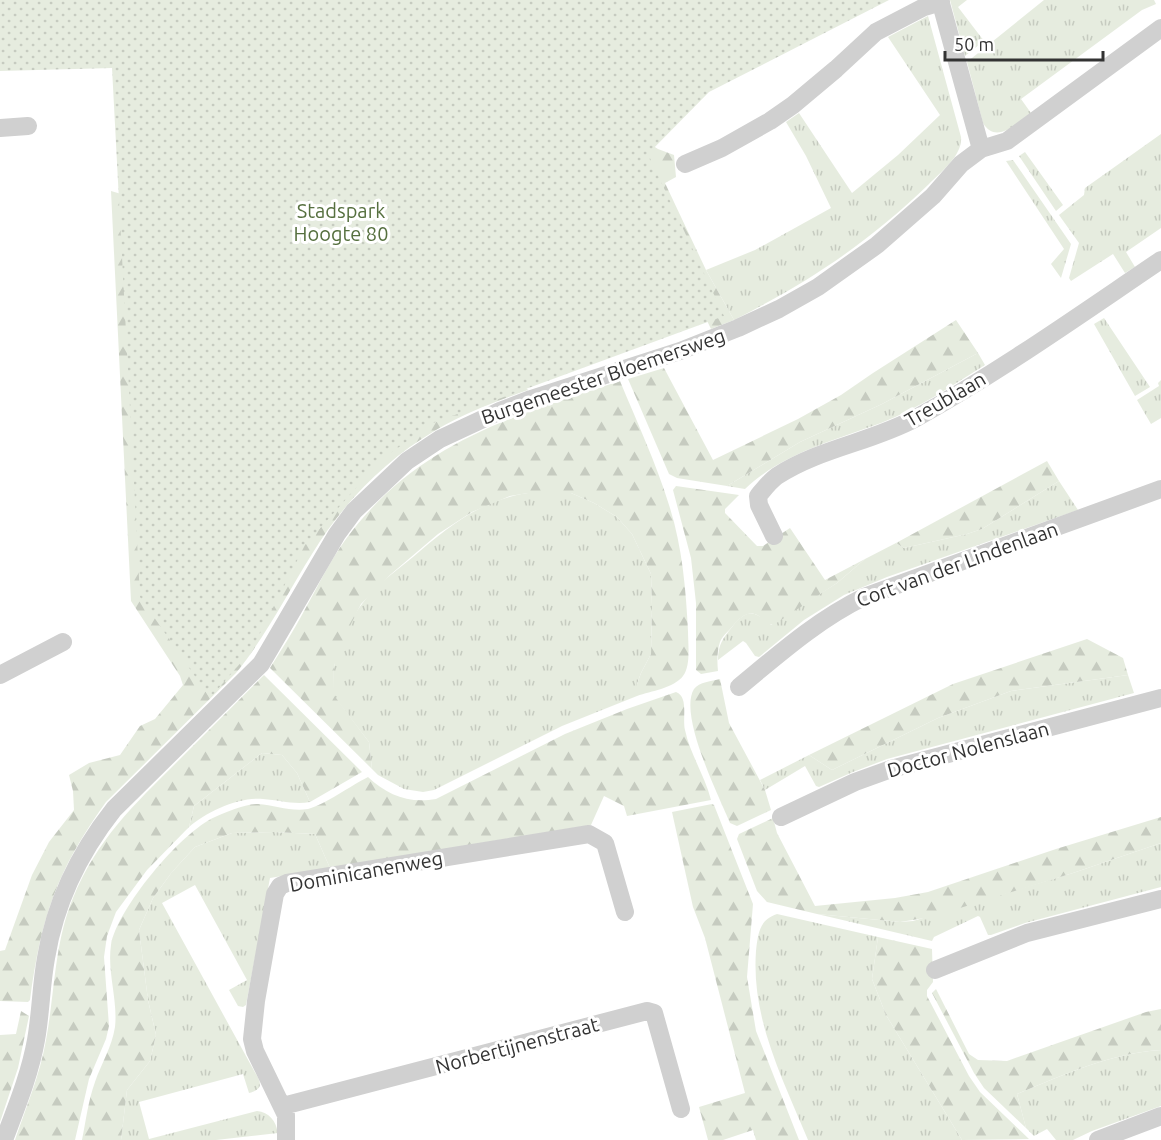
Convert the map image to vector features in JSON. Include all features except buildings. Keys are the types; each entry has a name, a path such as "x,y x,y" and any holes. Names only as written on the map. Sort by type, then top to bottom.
{"street":[{"path":"685,164 746,135 785,110 836,69 876,32 940,1 981,149"},
{"name":"Burgemeester Bloemersweg","path":"4,1140 36,1041 46,958 53,926 73,876 92,840 114,809 261,664 337,534 354,511 377,487 415,456 440,439 471,423 531,399 680,351 748,324 818,287 877,246 933,196 962,164 981,149 1007,141 1161,28"},
{"path":"0,128 28,126"},
{"name":"Treublaan","path":"774,536 759,505 759,496 775,477 836,449 913,420 952,398 1161,260"},
{"name":"Cort van der Lindenlaan","path":"739,687 808,630 864,597 1161,489"},
{"path":"0,675 63,642"},
{"name":"Doctor Nolenslaan","path":"782,817 855,782 891,769 1161,698"},
{"name":"Dominicanenweg","path":"286,1140 287,1124 283,1106 262,1066 252,1039 252,1024 274,904 277,890 283,884 589,834 605,843 625,912"},
{"path":"935,970 1027,933 1161,899"},
{"name":"Norbertijnenstraat","path":"283,1106 647,1011 654,1012 681,1109"},
{"path":"1098,1140 1161,1116"}],"green space":[{"name":"Stadspark Hoogte 80","path":"0,0 889,0 709,92 648,154 724,316 433,423 382,459 305,545 251,651 210,698 140,597 112,68 0,71"},
{"path":"950,0 967,0 958,7 984,41 965,56"},
{"path":"1044,0 1154,0 1156,4 1142,10 1021,99 1031,113 1007,130 994,132 983,123 967,62"},
{"path":"928,16 961,137 961,144 955,157 906,205 837,260 788,291 734,320 706,270 755,250 831,208 806,156 786,122 799,113 852,193 898,155 940,115 888,37"},
{"path":"1161,134 1161,228 1126,252 1135,267 1125,273 1113,254 1071,281 1069,278 1079,243 1059,215 1084,195 1085,188"},
{"path":"639,137 658,149 674,155 676,177 665,183 706,270 734,320 711,329 697,300"},
{"path":"1025,152 1063,205 1056,211 1019,156"},
{"path":"1013,160 1071,244 1061,278 1051,264 1064,249 1006,161"},
{"path":"111,191 145,201 510,371 528,390 470,413 436,430 399,455 351,500 324,535 267,630 236,673 106,802 75,850 54,895 34,970 30,1000 28,1002 0,1001 0,951 5,950 32,875 49,842 74,810 69,775 89,763 120,755 140,726 155,719 183,685 180,676 131,601"},
{"path":"1104,318 1150,387 1135,396 1094,324"},
{"path":"956,320 978,353 882,404 800,442 727,486 677,478 669,474 628,379 664,368 713,460 798,419 841,395"},
{"path":"978,353 985,365 921,404 881,423 792,457 745,489 727,486 800,442 882,404"},
{"path":"1161,380 1161,418 1151,424 1137,400 1159,386 1158,383"},
{"path":"620,381 658,474 677,536 685,583 689,648 686,672 679,680 668,686 637,696 637,684 651,654 651,574 632,534 617,517 571,493 528,493 510,496 472,512 438,534 390,575 361,604 345,636 334,666 333,694 369,742 372,769 270,668 334,557 374,506 404,479 435,456 505,421"},
{"path":"1047,461 1059,481 982,529 904,548 896,543"},
{"path":"1059,481 1078,510 887,577 844,595 804,620 759,657 755,656 743,641 718,660 724,638 737,621 747,614 756,614 771,625 837,583 865,559 896,543 904,548 982,529"},
{"path":"676,486 739,495 725,509 725,513 757,546 763,546 790,528 825,580 865,559 837,583 775,624 767,625 763,619 754,614 745,615 724,635 720,642 718,671 701,674 696,670 696,603 691,558 673,490"},
{"path":"528,493 571,493 617,517 632,534 651,574 652,606 651,654 637,684 637,696 562,726 434,790 423,792 404,789 378,775 372,769 369,742 333,695 334,667 341,643 349,625 367,597 439,535 480,508"},
{"path":"1087,639 1123,658 1128,675 1011,691 938,718 832,770 809,755 953,684"},
{"path":"264,675 362,772 310,802 297,773 282,755 262,753 194,806 189,827 147,870 116,912 107,936 104,957 109,1026 89,1079 75,1140 15,1140 43,1053 62,933 73,898 93,858 132,808"},
{"path":"1128,675 1134,693 887,759 819,787 816,786 805,766 765,790 760,780 809,755 832,770 938,718 1011,691"},
{"path":"720,679 729,723 765,790 771,810 737,826 730,823 710,776 695,736 691,717 694,689 702,683"},
{"path":"676,692 684,703 684,725 687,739 711,800 627,816 624,806 604,796 591,825 330,868 315,834 232,833 195,847 172,872 153,898 139,930 148,1000 156,1035 150,1061 127,1090 121,1140 82,1140 97,1075 115,1027 110,955 116,930 125,912 152,873 185,838 201,825 215,817 253,804 295,810 315,807 368,777 383,789 399,797 417,800 436,799 565,734"},
{"path":"262,753 282,755 297,773 310,802 244,800 214,811 189,827 194,806"},
{"path":"712,804 753,904 747,977 756,1031 799,1140 756,1140 753,1130 723,1140 708,1140 699,1107 745,1093 705,938 693,907 672,812"},
{"path":"1161,817 1161,843 931,917 900,922 817,914 767,902 757,891 737,839 739,834 773,818 777,833 815,906 895,898 928,892"},
{"path":"232,833 315,834 330,868 270,878 246,1005 243,1007 238,1006 229,990 247,980 195,885 162,903 257,1076 260,1086 249,1093 243,1074 139,1102 149,1139 257,1111 271,1118 278,1133 216,1140 121,1140 127,1090 150,1061 156,1035 148,1000 139,930 153,898 172,872 195,847"},
{"path":"1161,843 1161,887 1025,923 991,935 988,935 978,916 934,937 932,941 817,914 900,922 913,921 1073,873"},
{"path":"777,914 878,937 872,979 886,1015 962,1140 808,1140 779,1071 758,1001 756,951 760,928 766,920"},
{"path":"878,937 932,949 933,982 927,990 927,996 969,1076 980,1092 1029,1139 962,1140 886,1015 872,979"},
{"path":"936,989 969,1054 978,1060 1007,1061 1146,1012 1161,1009 1161,1050 1106,1060 1017,1094 1026,1128 984,1088 974,1073 932,993"},
{"path":"21,1011 29,1016 18,1068 0,1122 0,1035 16,1034"},
{"path":"1161,1050 1161,1106 1073,1140 1056,1140 1047,1129 1034,1136 1026,1128 1017,1094 1106,1060"}]}
